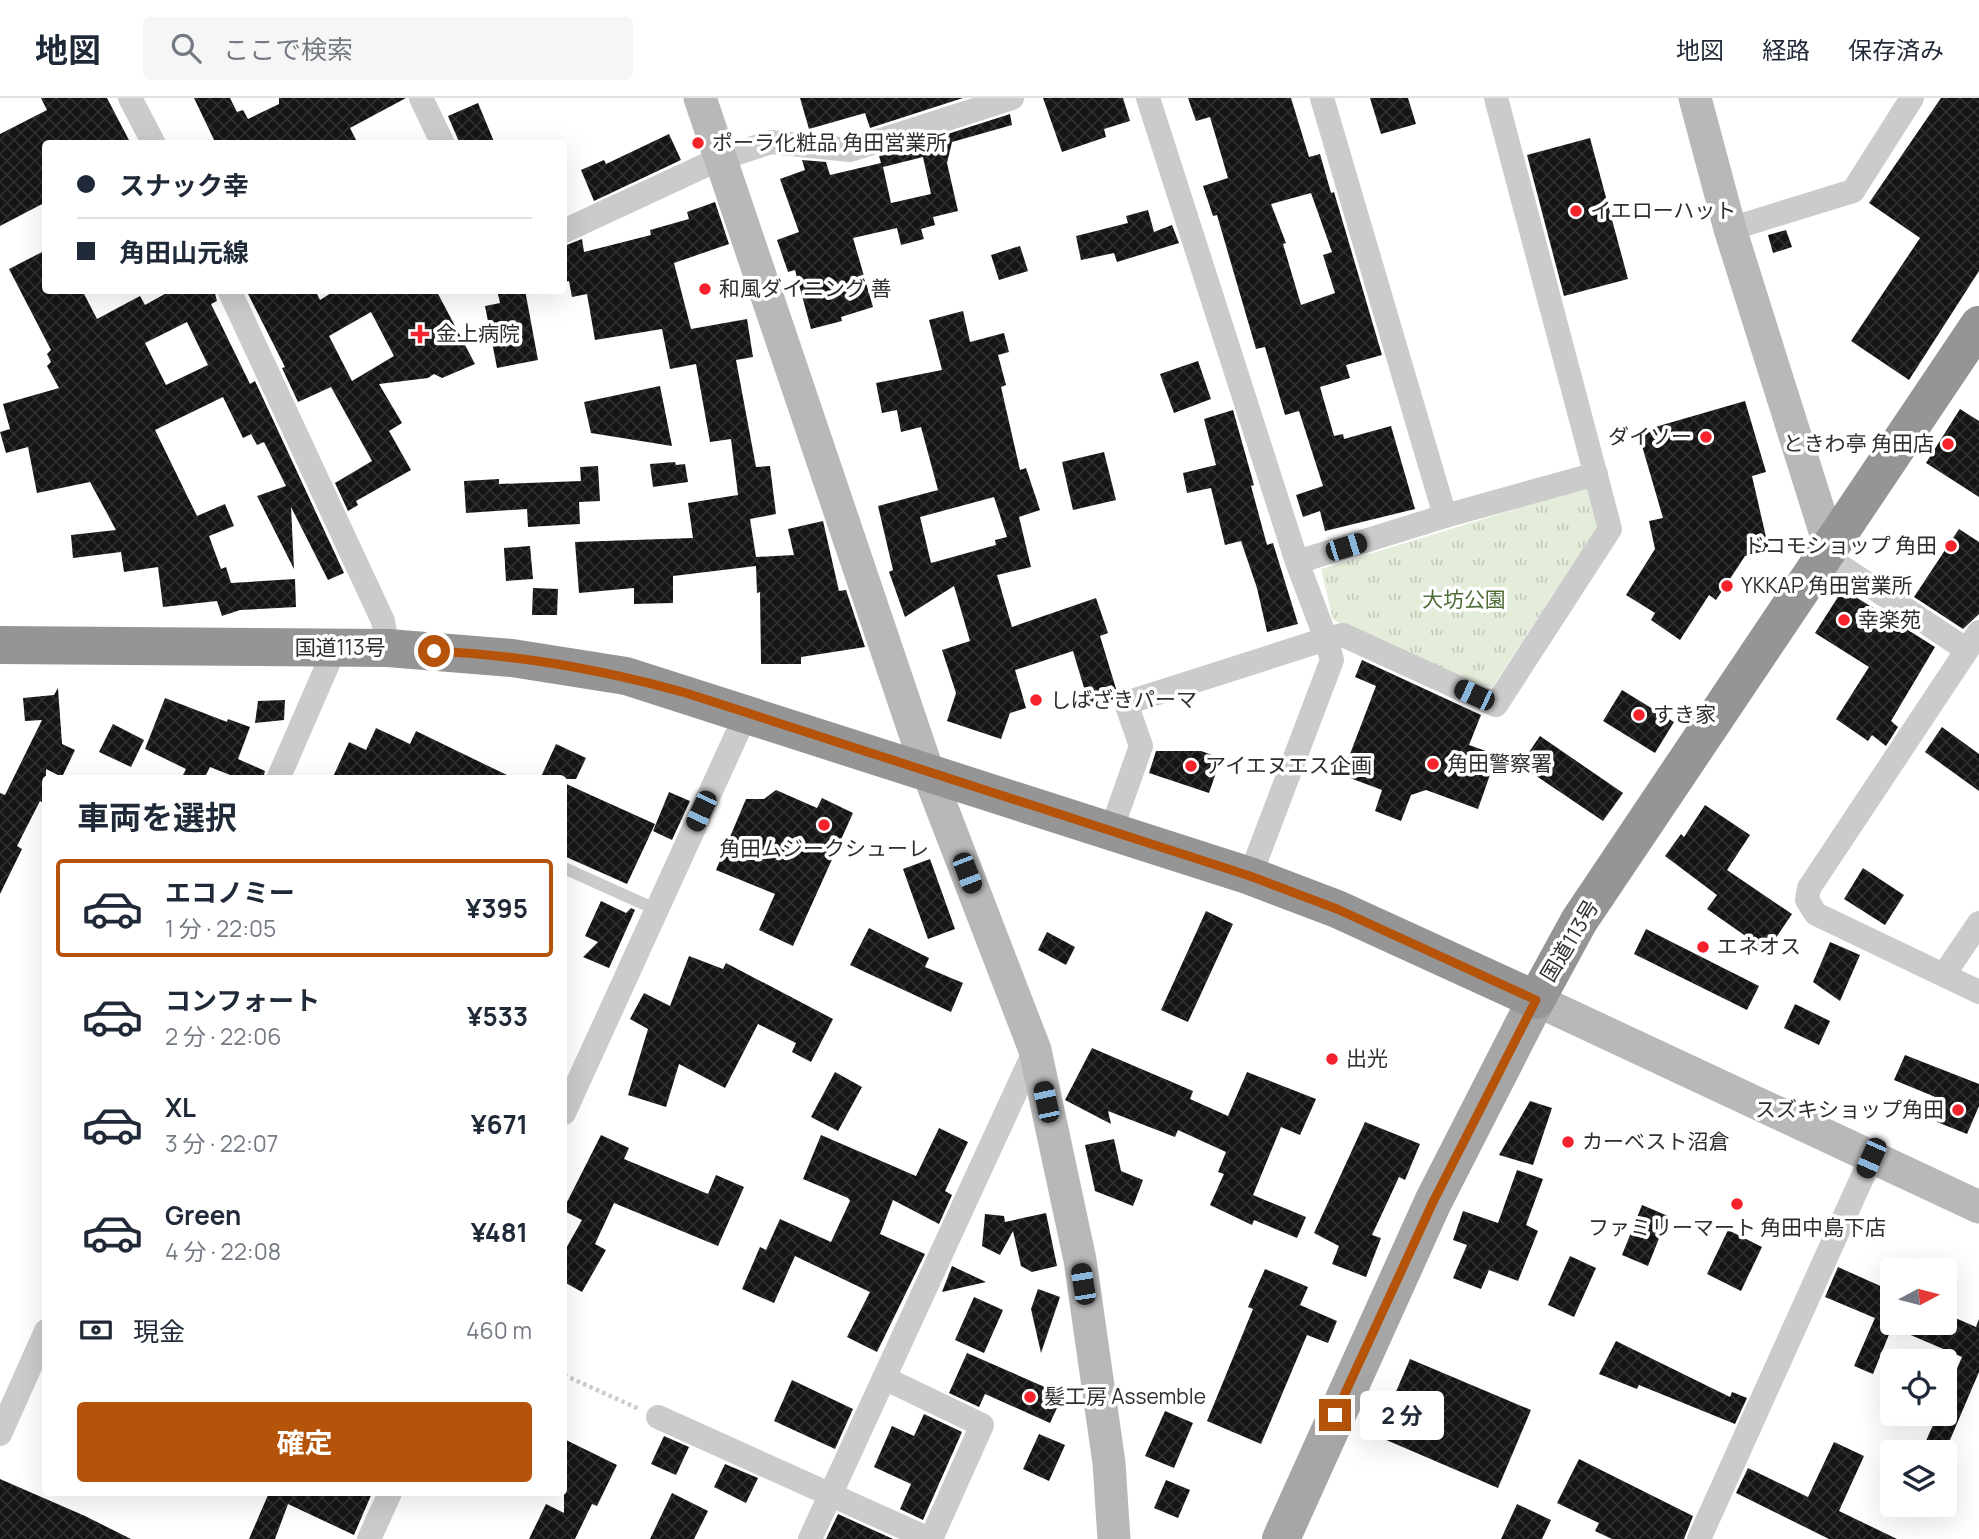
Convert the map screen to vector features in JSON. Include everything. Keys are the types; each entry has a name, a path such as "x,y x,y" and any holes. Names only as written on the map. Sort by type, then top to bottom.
{"highway":[{"name":"国道113号","path":"0,645 388,648 498,656 615,674 747,712 1250,876 1337,909 1536,1000 1579,921 1979,325"}],"main road":[{"path":"1281,1539 1433,1202 1536,1000"}],"street":[{"path":"130,98 152,140"},
{"path":"421,98 441,140"},
{"path":"700,98 928,772 1035,1050 1088,1312 1109,1463 1114,1539"},
{"path":"567,230 719,159 771,142 850,150 1012,98"},
{"path":"1147,98 1297,562 1332,660 1250,876"},
{"path":"1322,98 1445,516"},
{"path":"1111,831 1141,746 1126,703 1343,635 1496,705 1610,529 1496,98"},
{"path":"1695,98 1730,229 1836,563 1973,641 1809,888 1807,900 1816,914 1945,973 1979,992"},
{"path":"1730,229 1853,191 1912,98"},
{"path":"231,294 383,621 388,648"},
{"path":"1297,562 1445,516 1596,474"},
{"path":"280,775 335,648"},
{"path":"567,1106 747,712"},
{"path":"1945,973 1979,923"},
{"path":"1536,1000 1979,1206"},
{"path":"810,1539 1035,1050"},
{"path":"1699,1539 1871,1158"},
{"path":"0,1434 42,1340"},
{"path":"658,1417 930,1539 982,1426 884,1378"},
{"path":"369,1539 389,1496"}],"lane":[{"path":"567,869 655,909"}],"path":[{"path":"567,1376 658,1417"}],"green space":[{"name":"大坊公園","path":"1587,487 1598,527 1493,686 1482,686 1333,620 1321,569"}],"building":[{"path":"41,98 107,98 129,140 42,140 42,204 0,226 0,134 47,110"},
{"path":"194,98 230,98 237,112 243,110 248,119 279,104 279,98 406,98 350,128 356,140 214,140"},
{"path":"800,98 963,98 870,128 865,113 809,129"},
{"path":"1043,98 1123,98 1130,121 1104,129 1106,137 1062,152"},
{"path":"1188,98 1291,98 1309,157 1320,154 1331,193 1334,192 1382,355 1346,365 1350,378 1320,387 1334,436 1343,434 1344,439 1391,426 1415,509 1325,531 1320,511 1303,517 1296,495 1323,486 1299,411 1285,415 1265,347 1256,349 1217,215 1213,216 1203,186 1228,178 1210,117 1196,121","holes":["1311,193 1332,252 1323,255 1335,293 1301,305 1283,244 1286,243 1271,204"]},
{"path":"1370,98 1408,98 1416,124 1381,134"},
{"path":"1941,98 1979,98 1979,271 1909,380 1851,341 1920,238 1869,203"},
{"path":"478,103 493,140 458,140 448,116"},
{"path":"1010,114 1012,125 952,142 947,163 958,211 933,217 935,225 921,229 924,239 901,245 897,228 853,238 873,307 841,317 842,321 811,329 795,270 788,272 777,240 799,232 780,179 805,170 802,160 826,162 830,175 881,163 879,156","holes":["923,157 931,194 891,203 883,167"]},
{"path":"669,134 681,160 594,201 581,170 604,160 606,164"},
{"path":"1590,138 1628,279 1564,296 1527,155"},
{"path":"715,202 729,244 674,263 691,329 747,319 753,357 736,360 756,467 770,466 776,514 750,519 756,557 794,555 788,529 823,521 839,591 846,590 865,647 801,657 801,664 761,664 760,592 757,593 756,566 673,576 673,603 634,604 634,588 579,593 575,542 693,538 688,503 738,495 731,439 710,442 696,364 670,369 662,329 595,340 587,294 572,297 567,281 567,245 582,239 584,252 651,235 650,230 689,219 687,212"},
{"path":"1148,210 1154,232 1172,225 1179,243 1117,262 1114,253 1081,260 1076,236 1128,223 1126,216"},
{"path":"1786,230 1792,247 1773,253 1768,235"},
{"path":"1020,246 1028,271 999,280 991,255"},
{"path":"42,252 42,294 84,294 97,319 140,296 145,305 165,294 215,294 217,301 211,304 250,384 255,381 344,573 328,580 291,507 294,569 257,496 286,486 264,442 257,445 251,434 243,438 223,397 155,430 197,516 225,504 234,526 209,536 221,569 226,567 231,583 295,579 296,607 240,610 222,616 217,601 163,607 158,567 124,572 121,552 73,558 71,535 116,530 90,482 37,493 28,447 6,453 0,432 10,429 3,404 59,388 47,366 51,362 47,354 51,350 9,269","holes":["187,322 208,365 166,385 145,343"]},
{"path":"248,294 317,294 320,300 330,294 438,294 475,364 442,378 434,374 428,378 379,384 402,423 389,431 411,470 356,501 358,505 348,511 335,483 372,461 331,387 298,402 282,368 285,367","holes":["371,312 394,356 352,381 329,336"]},
{"path":"498,294 526,294 538,360 497,368 485,306 500,303"},
{"path":"963,311 970,342 1004,333 1009,352 998,355 1006,385 1001,387 1020,470 1026,468 1040,510 1019,517 1031,567 997,575 1012,627 1096,598 1108,633 1100,636 1117,692 1111,702 1090,708 1073,651 1015,670 1026,708 1010,713 1001,739 947,721 956,693 942,650 970,641 954,586 905,617 889,572 893,570 878,506 938,490 921,427 901,432 897,410 882,413 876,383 942,370 929,320","holes":["994,497 1007,537 995,540 996,545 931,563 920,517"]},
{"path":"1198,361 1211,399 1174,413 1160,374"},
{"path":"660,386 672,446 591,433 584,402"},
{"path":"1745,401 1766,472 1752,476 1769,550 1745,556 1716,600 1709,595 1680,640 1651,620 1655,613 1626,595 1655,549 1649,521 1663,518 1638,432"},
{"path":"1960,409 1979,421 1979,497 1926,463"},
{"path":"1233,410 1267,545 1273,543 1298,624 1267,632 1257,588 1241,541 1225,545 1211,488 1187,493 1183,473 1216,465 1204,419"},
{"path":"1104,452 1116,500 1073,510 1062,462"},
{"path":"675,462 676,465 685,464 688,482 653,487 650,464"},
{"path":"598,466 600,501 579,502 580,524 528,527 527,509 466,513 464,481 499,479 499,484 581,481 580,467"},
{"path":"1959,529 1979,542 1979,614 1963,629 1914,597"},
{"path":"530,546 533,579 506,581 504,548"},
{"path":"533,588 558,589 557,615 532,615"},
{"path":"1843,589 1935,647 1891,721 1898,727 1886,746 1872,735 1868,741 1836,719 1869,667 1815,633"},
{"path":"1362,660 1481,715 1469,745 1497,755 1478,809 1426,790 1411,795 1401,821 1375,811 1382,790 1342,775 1376,686 1355,677"},
{"path":"58,688 62,744 75,750 63,775 46,769 46,775 42,775 42,802 40,801 17,846 22,849 0,894 0,793 5,795 42,720 25,721 23,698 54,695"},
{"path":"1622,690 1674,722 1655,753 1603,721"},
{"path":"165,698 227,722 228,719 250,727 238,759 265,771 264,775 230,775 210,767 206,775 183,775 186,769 145,749"},
{"path":"285,700 284,720 255,723 258,701"},
{"path":"113,724 144,740 131,767 99,752"},
{"path":"1942,727 1979,754 1979,791 1925,752"},
{"path":"376,728 410,744 416,731 507,775 334,775 349,742 366,750"},
{"path":"1540,736 1623,793 1603,821 1520,765"},
{"path":"556,744 586,758 576,779 567,779 567,775 542,775"},
{"path":"1156,751 1201,751 1221,758 1209,793 1149,773"},
{"path":"567,784 655,824 627,884 567,857"},
{"path":"776,790 817,808 822,798 853,813 793,946 759,930 775,894 716,870 746,799 764,799"},
{"path":"669,792 690,801 672,840 653,831"},
{"path":"1705,805 1750,835 1727,870 1792,914 1767,951 1707,909 1717,895 1665,856 1681,834 1684,837"},
{"path":"930,859 955,929 928,939 903,869"},
{"path":"1863,868 1904,895 1885,925 1844,899"},
{"path":"601,901 626,913 631,908 635,910 609,968 583,957 598,942 585,936"},
{"path":"1206,911 1233,924 1188,1022 1161,1010"},
{"path":"869,928 929,958 925,967 963,983 951,1012 850,965"},
{"path":"1646,929 1759,986 1747,1010 1634,954"},
{"path":"1047,932 1075,947 1066,965 1038,950"},
{"path":"1830,942 1860,955 1840,1001 1813,982"},
{"path":"689,956 723,969 726,963 833,1019 811,1062 792,1052 796,1043 758,1024 725,1088 679,1064 666,1107 628,1095 648,1029 630,1019 644,993 670,1006"},
{"path":"1795,1004 1830,1021 1819,1045 1784,1028"},
{"path":"1092,1048 1193,1091 1190,1099 1228,1116 1247,1072 1316,1099 1300,1135 1281,1127 1253,1195 1306,1217 1297,1238 1254,1220 1252,1225 1210,1205 1224,1174 1218,1172 1226,1152 1178,1130 1175,1137 1108,1111 1111,1124 1065,1100"},
{"path":"1905,1055 1979,1084 1979,1106 1967,1134 1937,1122 1945,1101 1894,1080"},
{"path":"835,1072 862,1087 838,1131 811,1117"},
{"path":"1530,1101 1552,1108 1533,1165 1499,1155"},
{"path":"1365,1122 1420,1144 1405,1180 1399,1177 1372,1235 1381,1238 1366,1277 1332,1264 1339,1246 1314,1233"},
{"path":"939,1128 968,1142 945,1191 952,1195 939,1224 893,1200 880,1234 925,1254 877,1352 847,1337 870,1292 795,1256 774,1303 742,1289 760,1247 766,1250 780,1219 831,1242 850,1201 803,1179 821,1135 916,1176"},
{"path":"601,1135 629,1148 624,1159 708,1194 716,1175 744,1187 718,1246 614,1203 595,1244 606,1250 582,1292 567,1284 567,1247 582,1220 567,1212 567,1202"},
{"path":"1114,1139 1121,1171 1143,1180 1133,1206 1095,1191 1085,1145"},
{"path":"1517,1170 1543,1179 1526,1225 1538,1231 1518,1281 1489,1270 1481,1289 1453,1278 1467,1245 1453,1240 1463,1211 1498,1223"},
{"path":"1642,1205 1668,1216 1648,1266 1622,1255"},
{"path":"1046,1213 1057,1266 1032,1272 1021,1266 1013,1231 1000,1255 982,1246 985,1214 1004,1216 1005,1222"},
{"path":"1728,1230 1762,1247 1741,1291 1707,1274"},
{"path":"1570,1256 1596,1268 1574,1317 1548,1305"},
{"path":"952,1266 986,1282 942,1292"},
{"path":"1838,1267 1880,1286 1880,1335 1889,1335 1883,1349 1880,1349 1873,1374 1854,1366 1875,1318 1825,1297"},
{"path":"1265,1269 1308,1287 1300,1305 1337,1321 1328,1343 1307,1335 1261,1444 1207,1421 1253,1309 1248,1307"},
{"path":"1038,1289 1060,1297 1041,1353 1031,1309"},
{"path":"974,1297 1003,1310 984,1353 955,1340"},
{"path":"1957,1319 1976,1327 1979,1319 1979,1372 1957,1424 1957,1369 1962,1357 1957,1355 1957,1349 1943,1349 1911,1335 1957,1335"},
{"path":"1616,1341 1730,1397 1732,1392 1747,1398 1735,1424 1639,1385 1637,1389 1599,1374"},
{"path":"967,1353 1063,1395 1050,1423 985,1394 979,1407 949,1393"},
{"path":"1410,1359 1531,1410 1498,1488 1377,1436"},
{"path":"792,1380 853,1409 835,1449 774,1421"},
{"path":"1165,1411 1193,1423 1174,1468 1145,1456"},
{"path":"924,1414 962,1432 923,1520 900,1509 911,1484 874,1467 892,1426 914,1436"},
{"path":"1933,1426 1956,1426 1950,1440 1926,1440"},
{"path":"1039,1434 1065,1445 1049,1481 1023,1469"},
{"path":"664,1436 689,1447 676,1475 651,1464"},
{"path":"567,1440 617,1465 597,1506 592,1504 575,1539 529,1539 546,1504 564,1513 564,1496 567,1496"},
{"path":"1834,1442 1864,1456 1839,1511 1897,1539 1829,1539 1736,1493 1748,1468 1808,1497"},
{"path":"1579,1459 1693,1516 1684,1539 1612,1539 1595,1531 1599,1523 1557,1503"},
{"path":"725,1464 758,1478 746,1503 714,1487"},
{"path":"0,1479 85,1516 131,1539 0,1539"},
{"path":"1166,1480 1190,1490 1178,1518 1154,1508"},
{"path":"672,1493 708,1511 694,1539 650,1539"},
{"path":"268,1496 371,1496 354,1535 288,1504 275,1539 249,1539"},
{"path":"1517,1504 1551,1520 1542,1539 1501,1539"},
{"path":"838,1514 893,1539 826,1539"}],"place":[{"name":"ポーラ化粧品 角田営業所","path":"698,143"},
{"name":"イエローハット","path":"1576,211"},
{"name":"和風ダイニング 善","path":"705,289"},
{"name":"金上病院","path":"420,334"},
{"name":"ダイソー","path":"1706,437"},
{"name":"ときわ亭 角田店","path":"1948,444"},
{"name":"ドコモショップ 角田","path":"1951,546"},
{"name":"YKKAP 角田営業所","path":"1727,586"},
{"name":"幸楽苑","path":"1844,620"},
{"name":"しばざきパーマ","path":"1036,700"},
{"name":"すき家","path":"1639,715"},
{"name":"角田警察署","path":"1433,764"},
{"name":"アイエヌエス企画","path":"1191,766"},
{"name":"角田ムジークシューレ","path":"824,825"},
{"name":"エネオス","path":"1703,947"},
{"name":"出光","path":"1332,1059"},
{"name":"スズキショップ角田","path":"1958,1110"},
{"name":"カーベスト沼倉","path":"1568,1142"},
{"name":"ファミリーマート 角田中島下店","path":"1737,1204"},
{"name":"髪工房 Assemble","path":"1030,1397"}],"route":[{"path":"434,651 571,666 626,676 686,693 1250,876 1337,909 1536,1000 1433,1202 1335,1415"}]}
